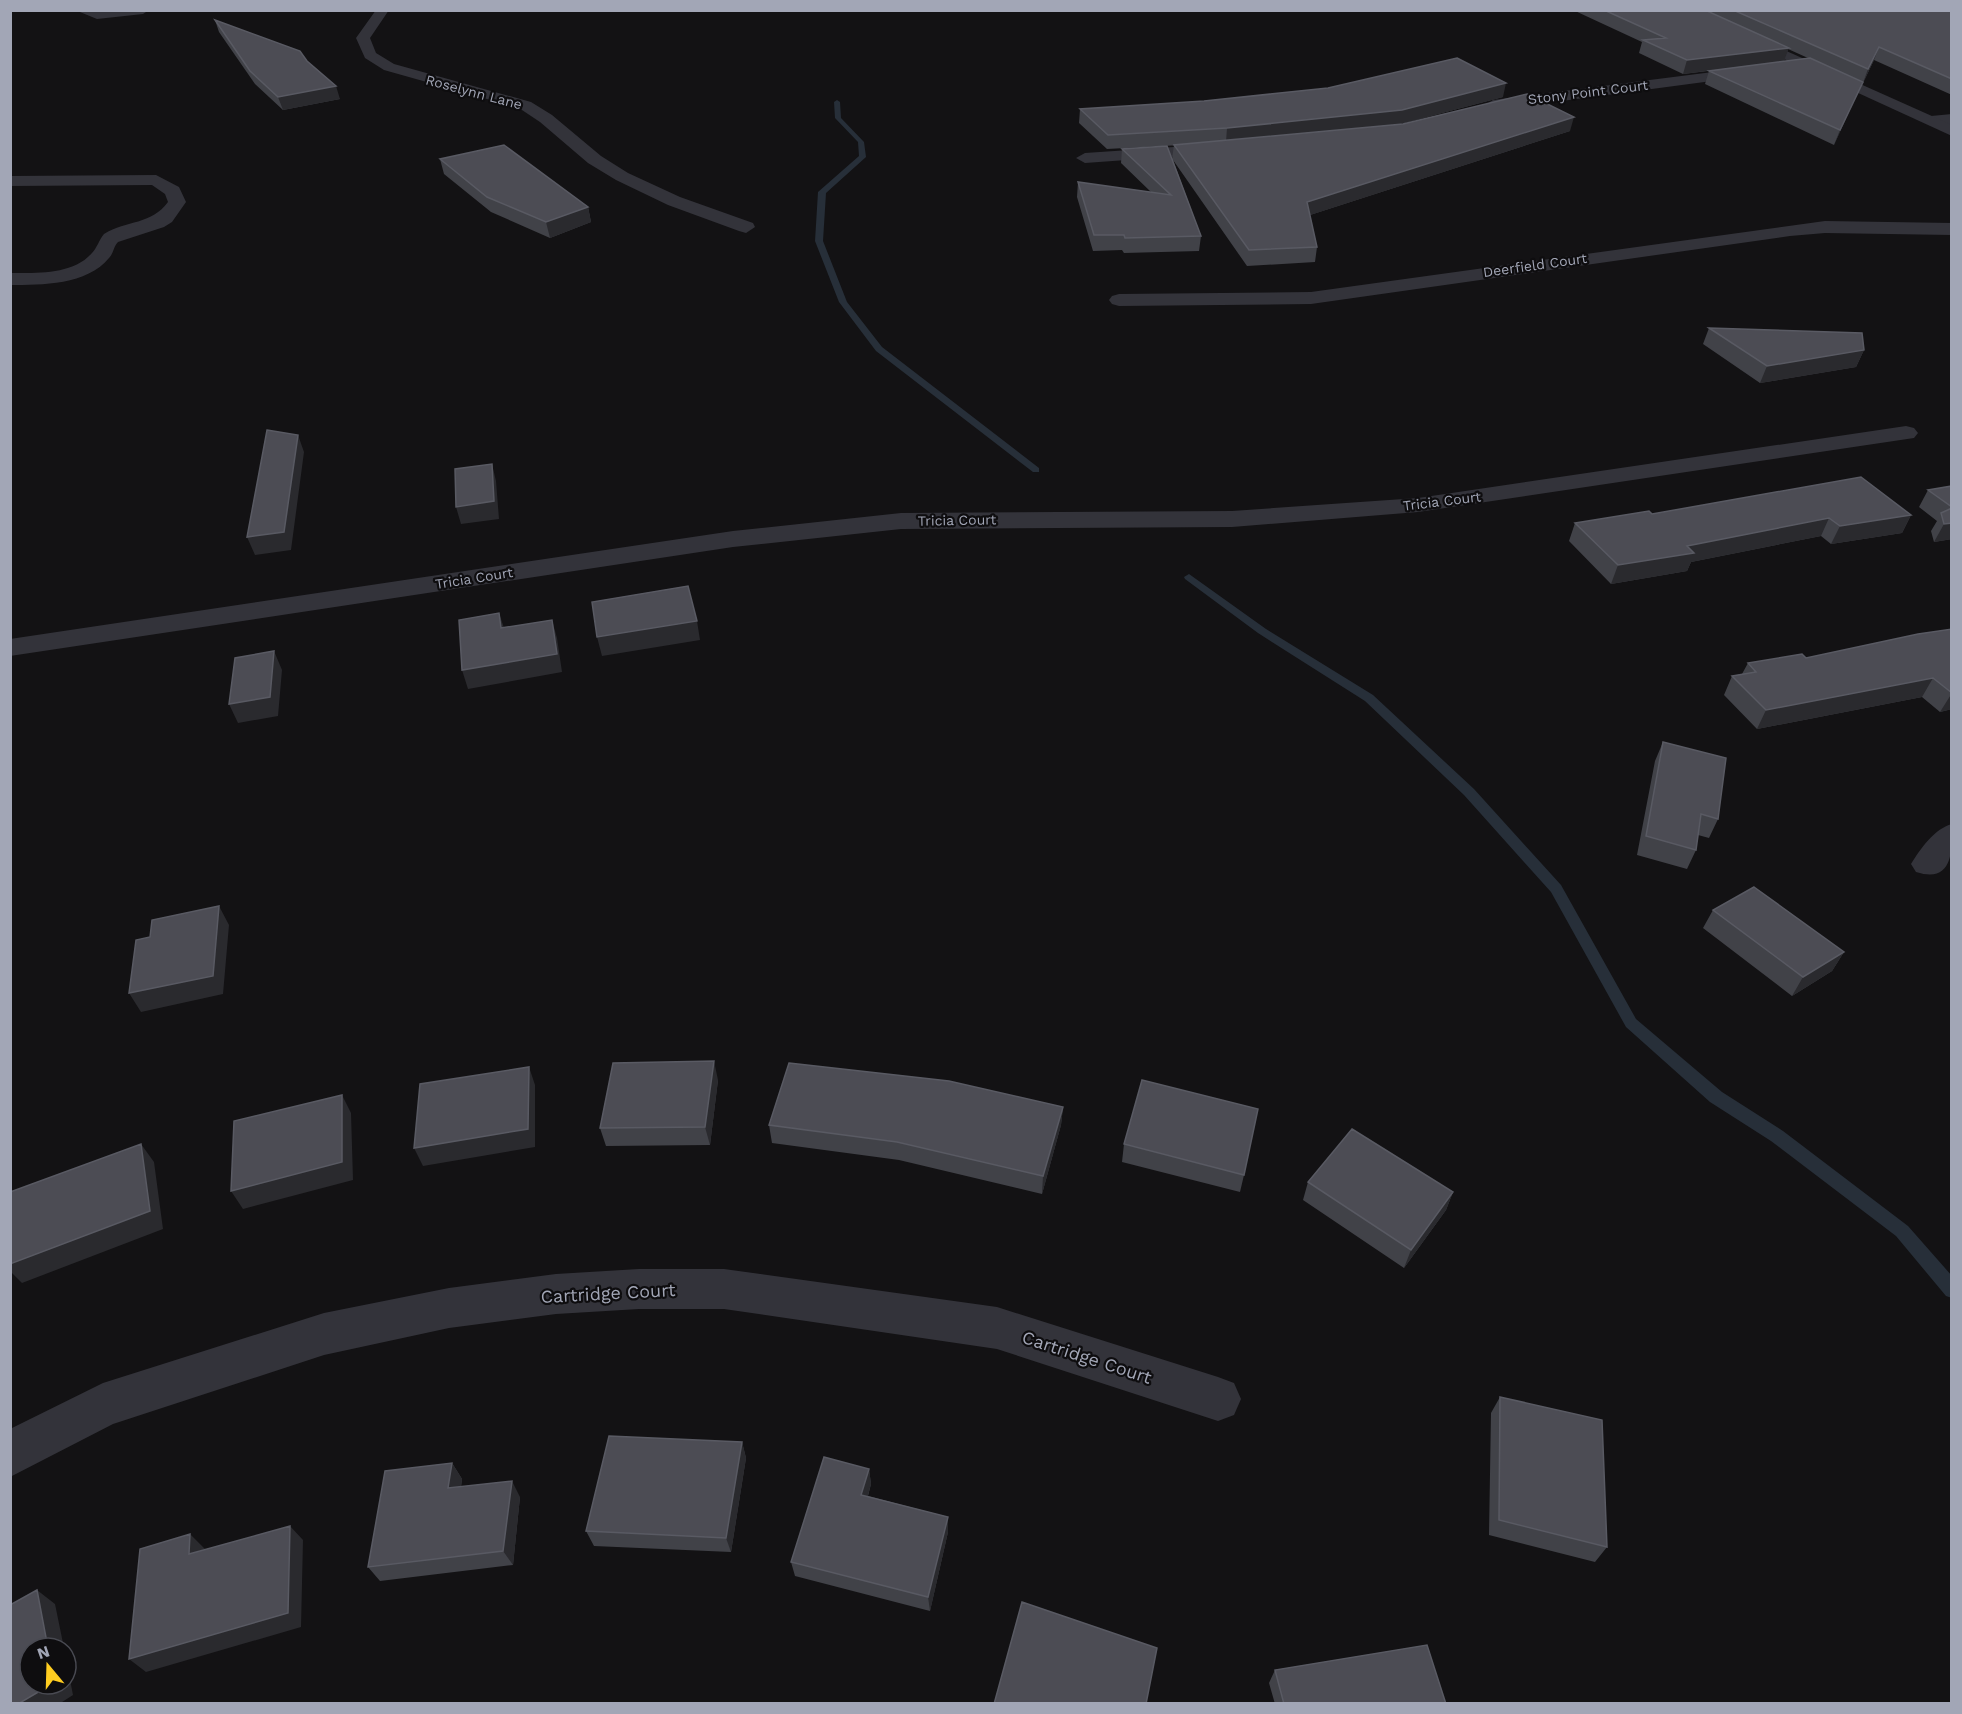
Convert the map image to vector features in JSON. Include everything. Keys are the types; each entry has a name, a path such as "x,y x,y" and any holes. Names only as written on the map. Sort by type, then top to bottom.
{"street":[{"path":"81,10 86,14 98,15 143,10"},
{"name":"Roselynn Lane","path":"383,10 363,38 370,55 389,67 525,105 546,116 605,167 666,198 746,227"},
{"path":"1683,10 1952,131"},
{"name":"Stony Point Court","path":"1479,108 1514,101 1807,65"},
{"path":"1931,121 1952,119"},
{"path":"1085,158 1238,147"},
{"path":"10,181 156,180 173,191 177,202 164,219 112,235 103,247 102,255 80,271 50,279 10,279"},
{"name":"Deerfield Court","path":"1119,300 1311,298 1790,230 1826,227 1952,229"},
{"name":"Tricia Court","path":"10,648 733,539 901,521 1232,519 1418,505 1906,433"},
{"path":"1928,864 1952,835"},
{"name":"Cartridge Court","path":"10,1454 103,1406 324,1334 449,1308 556,1294 639,1288 724,1289 997,1328 1218,1399"}],"building":[{"path":"1604,10 1705,10 1789,48 1687,60 1643,40 1666,38"},
{"path":"1733,10 1952,10 1952,79 1879,47 1868,69"},
{"path":"215,20 300,51 307,61 336,86 278,97 250,71"},
{"path":"1457,58 1506,83 1402,110 1227,128 1108,135 1080,109 1204,101 1328,88"},
{"path":"1810,58 1863,82 1840,130 1709,71"},
{"path":"1527,94 1574,117 1307,202 1317,247 1249,250 1174,145 1403,124"},
{"path":"504,145 588,207 546,222 487,197 440,159"},
{"path":"1167,146 1201,236 1125,238 1124,235 1094,235 1078,182 1171,195 1122,149"},
{"path":"1709,328 1862,333 1864,350 1767,366"},
{"path":"267,430 298,435 284,532 247,537"},
{"path":"492,464 494,501 456,507 455,469"},
{"path":"1861,477 1911,515 1840,526 1829,518 1687,546 1694,553 1618,565 1575,523 1649,511 1652,514"},
{"path":"1952,486 1952,507 1928,490"},
{"path":"1952,508 1952,523 1944,524 1941,513"},
{"path":"688,586 697,621 597,637 592,602"},
{"path":"499,613 501,628 552,620 557,654 462,670 459,620"},
{"path":"1952,629 1952,693 1933,678 1766,710 1732,676 1756,672 1748,663 1802,654 1806,658"},
{"path":"274,651 270,697 229,704 235,658"},
{"path":"1663,742 1726,758 1718,819 1701,814 1696,850 1646,836"},
{"path":"1754,887 1844,952 1803,977 1713,910"},
{"path":"219,906 213,976 129,993 136,940 150,937 152,920"},
{"path":"714,1061 705,1127 600,1128 613,1063"},
{"path":"789,1063 949,1081 1063,1107 1043,1176 897,1142 769,1125"},
{"path":"529,1067 528,1129 414,1148 420,1084"},
{"path":"1142,1080 1258,1109 1244,1175 1124,1144"},
{"path":"342,1095 342,1162 231,1191 234,1121"},
{"path":"1352,1129 1453,1192 1411,1250 1308,1182"},
{"path":"141,1144 150,1211 10,1264 10,1192"},
{"path":"1500,1397 1602,1420 1607,1547 1499,1520"},
{"path":"609,1436 742,1442 726,1538 586,1531"},
{"path":"824,1457 869,1469 861,1495 948,1517 928,1597 791,1562"},
{"path":"452,1463 448,1488 512,1481 503,1551 368,1567 385,1471"},
{"path":"290,1526 288,1613 129,1659 140,1549 190,1534 189,1554"},
{"path":"37,1590 46,1636 18,1636 18,1696 32,1696 18,1704 10,1704 10,1605"},
{"path":"1022,1602 1157,1648 1146,1704 994,1704"},
{"path":"1427,1645 1446,1704 1284,1704 1275,1670"}],"waterway":[{"path":"837,102 838,118 861,142 863,157 822,192 819,241 843,302 879,349 1036,470"},
{"path":"1189,577 1262,631 1369,698 1469,792 1556,889 1631,1023 1716,1097 1777,1136 1902,1231 1952,1290"}]}
